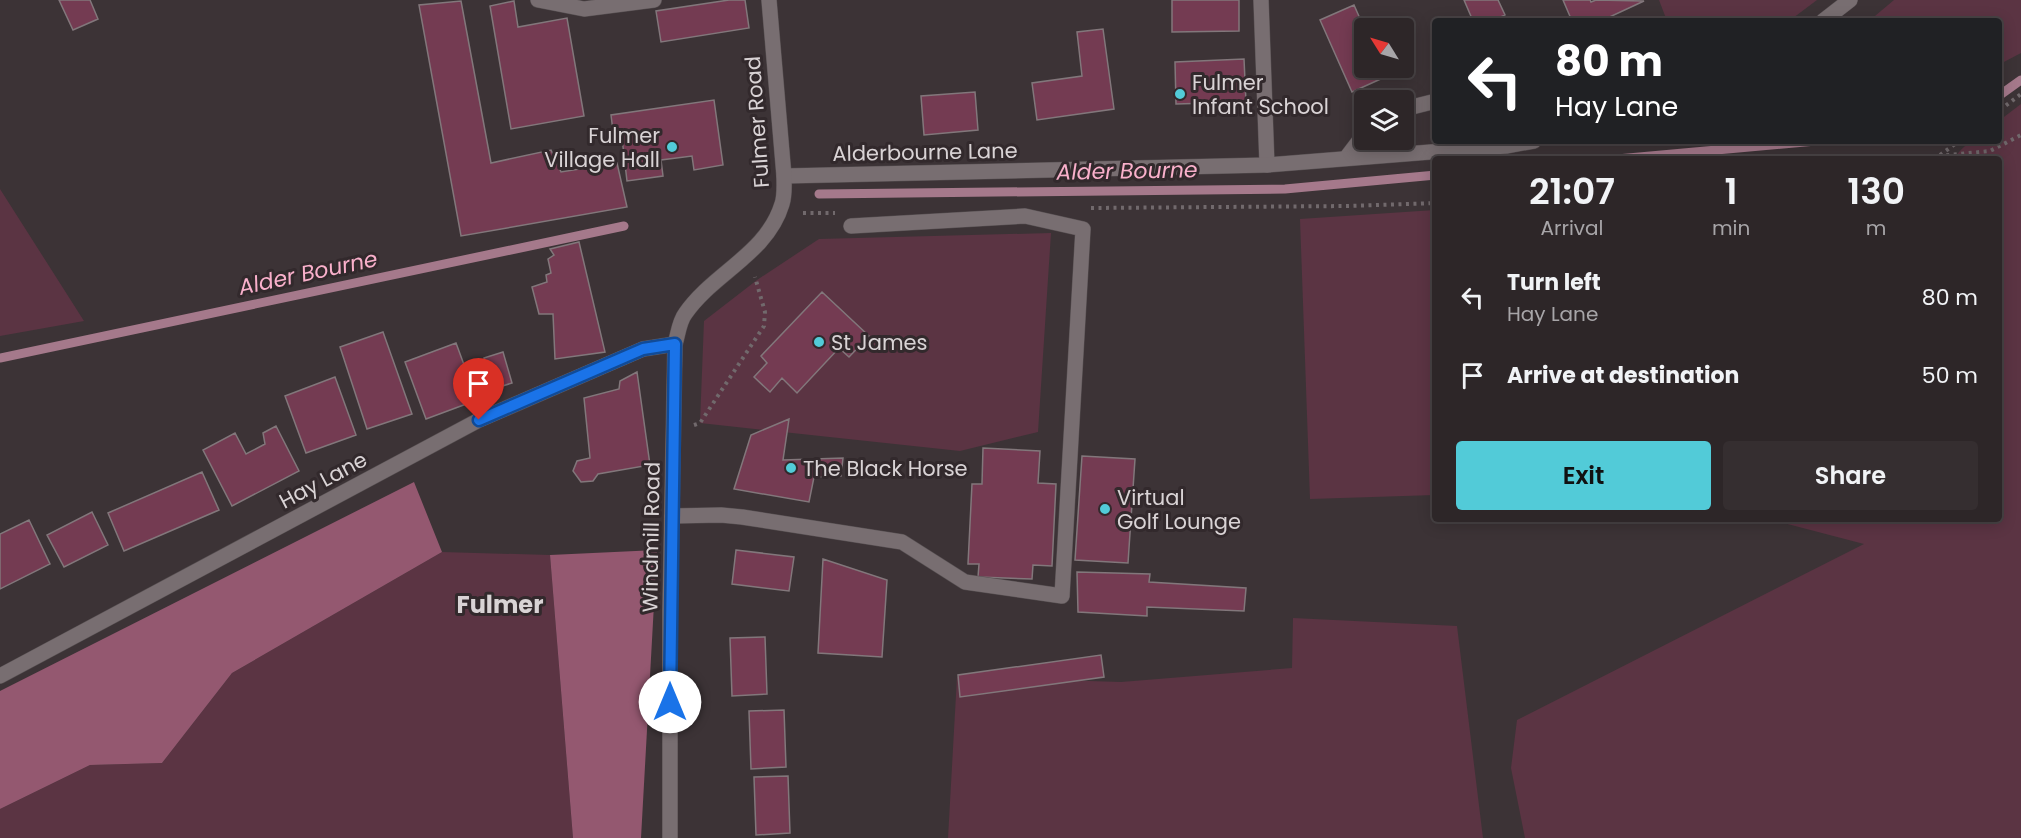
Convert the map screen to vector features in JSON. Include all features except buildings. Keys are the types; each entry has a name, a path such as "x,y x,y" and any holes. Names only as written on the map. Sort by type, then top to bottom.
{"street":[{"path":"538,0 584,9 654,0"},
{"name":"Fulmer Road","path":"675,344 683,316 695,300 760,243 783,201 784,176 769,0"},
{"path":"1261,0 1267,165"},
{"path":"1827,18 1850,0"},
{"path":"1414,106 1432,102"},
{"name":"Alderbourne Lane","path":"784,176 1267,165 1517,144"},
{"path":"1346,158 1354,147"},
{"path":"672,516 742,517 902,542 965,582 1062,596 1083,229 1025,216 850,226"},
{"name":"Windmill Road","path":"670,838 675,344"},
{"name":"Hay Lane","path":"0,676 479,420 643,349 675,344"}],"path":[{"path":"2002,108 2021,94"},
{"path":"1939,156 1990,151 2021,135"},
{"path":"1939,156 1955,144"},
{"path":"1083,208 1432,203"},
{"path":"778,213 842,213"},
{"path":"674,432 699,423 764,326 765,312 757,280 744,257"}],"shaded area":[{"path":"1659,0 1817,0 1793,18 1666,18"},
{"path":"1894,0 2021,0 2021,53 2002,63 2002,18 1873,18"},
{"path":"2021,104 2021,838 1525,838 1511,768 1517,720 1864,544 1780,522 2002,522 2002,156 1956,156 1968,144 2002,144 2002,118"},
{"path":"0,189 84,321 0,336"},
{"path":"1432,210 1432,495 1310,499 1300,219"},
{"path":"1051,233 1038,432 960,451 700,423 704,321 757,280 819,239"},
{"path":"414,482 442,552 232,673 162,763 90,765 0,809 0,691"},
{"path":"657,550 641,838 573,838 550,555"},
{"path":"442,552 550,555 573,838 0,838 0,809 90,765 162,763 232,673"},
{"path":"1293,618 1457,626 1483,838 948,838 957,677 1121,682 1292,668"}],"waterway":[{"name":"Alder Bourne","path":"2002,94 2021,80"},
{"name":"Alder Bourne","path":"1650,156 1783,144"},
{"name":"Alder Bourne","path":"819,194 1285,189 1432,175"},
{"name":"Alder Bourne","path":"0,358 624,226"}],"place":[{"name":"Fulmer Infant School","path":"1180,94"},
{"name":"Fulmer Village Hall","path":"672,147"},
{"name":"St James","path":"819,342"},
{"name":"The Black Horse","path":"791,468"},
{"name":"Virtual Golf Lounge","path":"1105,509"}],"district":[{"name":"Fulmer","path":"500,604"}],"route":[{"path":"479,420 643,349 675,344 670,702"}]}
